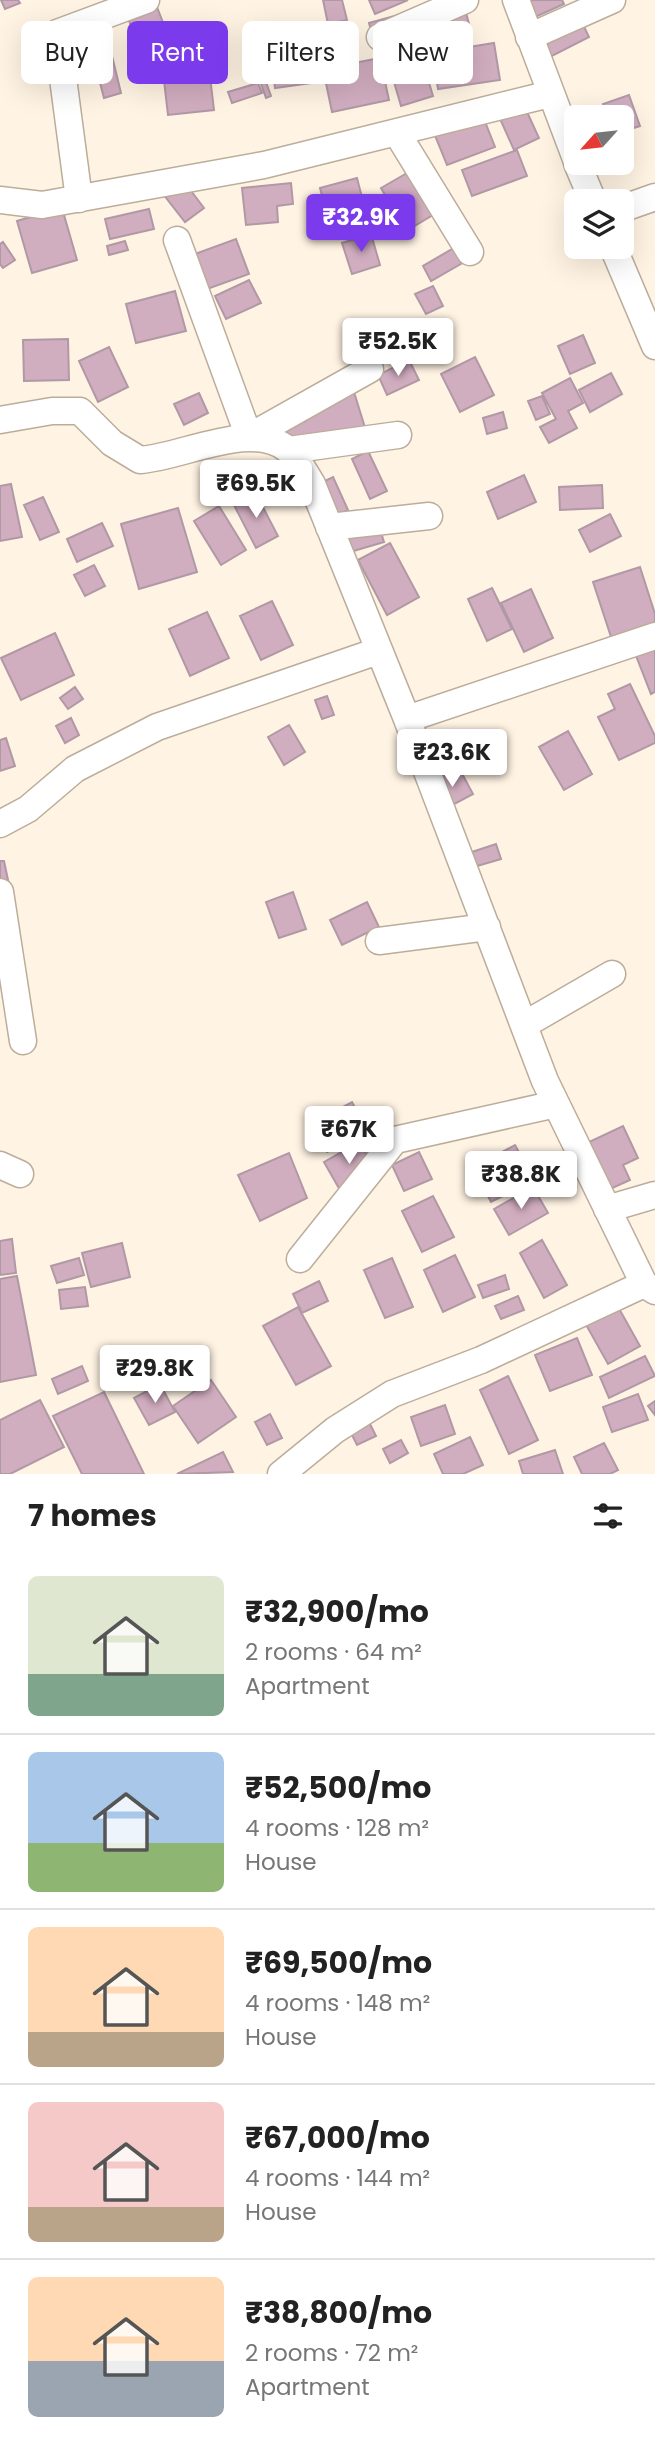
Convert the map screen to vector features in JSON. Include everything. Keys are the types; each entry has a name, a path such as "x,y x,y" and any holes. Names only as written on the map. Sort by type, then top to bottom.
{"street":[{"path":"79,199 57,33 146,0"},
{"path":"417,21 465,0"},
{"path":"516,0 564,130"},
{"path":"530,37 612,0"},
{"path":"0,200 42,205 264,165 550,94"},
{"path":"397,133 470,252"},
{"path":"634,204 655,197"},
{"path":"177,240 249,436"},
{"path":"618,259 655,346"},
{"path":"0,420 52,411 80,411 112,443 141,460 249,436 370,369"},
{"path":"289,450 398,435"},
{"path":"249,436 271,439 289,450 312,484 407,719 556,1104 607,1209 649,1287 481,1360 392,1394 335,1430 281,1474"},
{"path":"329,527 429,516"},
{"path":"407,719 655,636"},
{"path":"0,824 28,808 75,769 157,727 378,651"},
{"path":"0,892 23,1041"},
{"path":"379,941 487,927"},
{"path":"524,1025 612,974"},
{"path":"300,1259 395,1140 556,1104"},
{"path":"607,1209 655,1195"}],"building":[{"path":"1,0 18,0 20,3 5,9"},
{"path":"323,0 342,0 347,20 327,21"},
{"path":"369,0 408,0 375,14"},
{"path":"511,0 562,0 564,4 522,23"},
{"path":"463,2 468,21 426,21 424,13"},
{"path":"157,7 162,21 129,21 128,18"},
{"path":"402,14 404,21 376,21"},
{"path":"578,14 589,37 548,58 537,35"},
{"path":"373,22 373,38 369,23"},
{"path":"494,43 500,80 473,84 473,46"},
{"path":"373,59 373,84 386,84 389,100 332,112 326,84 359,84 359,62"},
{"path":"113,60 121,93 104,98 100,84 113,84"},
{"path":"164,84 211,84 214,110 168,115"},
{"path":"258,84 262,93 232,103 228,92"},
{"path":"261,84 267,84 271,96 266,98"},
{"path":"275,84 305,84 275,88"},
{"path":"395,84 429,84 433,96 401,106"},
{"path":"437,84 472,84 438,89"},
{"path":"629,95 633,105 603,105"},
{"path":"522,101 539,138 514,150 497,112"},
{"path":"634,109 640,126 634,128"},
{"path":"482,114 495,147 447,165 434,133"},
{"path":"517,150 527,176 472,196 462,170"},
{"path":"414,169 438,212 406,231 381,188"},
{"path":"357,178 365,209 328,219 320,188"},
{"path":"182,179 204,208 185,222 163,194"},
{"path":"291,183 293,204 277,206 278,222 246,225 242,188"},
{"path":"62,208 77,260 32,273 17,221"},
{"path":"149,209 154,229 110,239 105,219"},
{"path":"371,234 380,265 352,274 342,243"},
{"path":"236,239 249,274 196,293 184,258"},
{"path":"125,241 128,250 109,255 107,246"},
{"path":"3,242 15,260 3,268 0,264 0,244"},
{"path":"457,246 466,261 431,281 423,266"},
{"path":"249,280 261,303 226,319 215,296"},
{"path":"433,286 443,306 426,314 415,294"},
{"path":"175,291 186,331 136,343 126,304"},
{"path":"583,335 595,363 570,374 558,346"},
{"path":"68,339 69,380 24,381 23,340"},
{"path":"109,347 128,387 98,402 79,361"},
{"path":"475,357 494,395 460,412 441,374"},
{"path":"409,360 419,380 387,395 378,375"},
{"path":"611,373 622,394 590,412 579,390"},
{"path":"570,378 583,403 568,411 577,428 549,443 540,427 556,419 542,393"},
{"path":"354,392 367,434 295,457 285,427 306,421 302,409"},
{"path":"199,393 208,413 184,425 174,404"},
{"path":"542,396 550,414 536,420 528,401"},
{"path":"503,412 507,428 487,434 483,418"},
{"path":"368,451 387,491 370,499 352,459"},
{"path":"524,475 536,502 498,519 487,492"},
{"path":"333,477 348,510 315,525 300,493"},
{"path":"11,484 22,537 0,541 0,486"},
{"path":"602,485 603,508 560,510 559,487"},
{"path":"255,492 278,536 256,548 233,503"},
{"path":"43,497 59,532 40,540 24,505"},
{"path":"219,506 246,550 221,565 194,521"},
{"path":"178,508 197,572 139,589 121,524"},
{"path":"610,514 621,536 590,552 579,530"},
{"path":"102,523 113,546 77,562 67,539"},
{"path":"379,526 384,542 350,552 345,537"},
{"path":"390,543 419,597 387,615 358,560"},
{"path":"94,565 105,586 85,596 74,575"},
{"path":"640,567 655,614 655,626 612,640 593,582"},
{"path":"492,588 512,629 487,641 468,599"},
{"path":"531,589 553,638 524,652 501,603"},
{"path":"272,601 293,645 261,660 240,616"},
{"path":"207,612 229,658 190,676 169,629"},
{"path":"55,633 74,675 21,700 1,658"},
{"path":"655,639 655,692 651,694 633,648"},
{"path":"630,684 655,736 655,743 619,760 598,717 615,709 608,694"},
{"path":"75,687 83,699 68,709 60,698"},
{"path":"327,696 334,715 322,719 315,700"},
{"path":"71,718 79,735 65,743 56,726"},
{"path":"289,725 305,752 284,765 268,737"},
{"path":"568,731 592,774 564,790 539,747"},
{"path":"462,732 473,751 436,772 425,752"},
{"path":"6,738 15,766 0,771 0,740"},
{"path":"459,768 473,794 445,809 431,784"},
{"path":"496,844 501,859 477,866 472,852"},
{"path":"0,861 4,861 11,894 0,896"},
{"path":"293,892 306,929 279,938 266,902"},
{"path":"367,902 379,927 342,945 330,920"},
{"path":"352,1102 367,1131 327,1152 311,1124"},
{"path":"623,1126 638,1158 623,1165 630,1180 608,1190 587,1143"},
{"path":"359,1142 375,1169 340,1190 324,1162"},
{"path":"515,1145 534,1180 491,1202 473,1168"},
{"path":"419,1152 432,1179 404,1191 392,1165"},
{"path":"289,1153 307,1198 260,1221 238,1175"},
{"path":"533,1187 548,1213 509,1235 494,1209"},
{"path":"433,1196 454,1237 422,1252 402,1211"},
{"path":"12,1239 16,1273 0,1275 0,1241"},
{"path":"542,1240 567,1285 544,1298 520,1253"},
{"path":"122,1243 130,1277 91,1287 82,1253"},
{"path":"455,1255 475,1297 443,1312 424,1270"},
{"path":"79,1258 84,1275 57,1283 51,1266"},
{"path":"392,1258 413,1307 385,1318 364,1270"},
{"path":"505,1275 509,1289 483,1298 478,1285"},
{"path":"17,1276 36,1375 0,1382 0,1279"},
{"path":"319,1281 328,1301 302,1313 293,1294"},
{"path":"85,1287 88,1306 61,1309 59,1290"},
{"path":"518,1296 524,1310 501,1319 495,1306"},
{"path":"617,1305 640,1346 608,1364 585,1323"},
{"path":"298,1307 331,1366 296,1385 263,1326"},
{"path":"577,1338 592,1375 550,1391 535,1355"},
{"path":"645,1356 655,1376 609,1398 600,1377"},
{"path":"82,1366 88,1381 58,1394 52,1379"},
{"path":"508,1376 538,1440 509,1454 480,1390"},
{"path":"211,1380 236,1417 198,1443 173,1406"},
{"path":"160,1384 175,1412 149,1425 134,1398"},
{"path":"104,1392 144,1474 82,1474 53,1416"},
{"path":"638,1394 648,1420 612,1432 603,1407"},
{"path":"40,1400 64,1447 10,1474 0,1474 0,1420"},
{"path":"655,1401 655,1415 648,1406"},
{"path":"445,1405 455,1434 421,1446 411,1417"},
{"path":"270,1414 282,1438 267,1445 255,1422"},
{"path":"367,1418 376,1436 357,1445 348,1427"},
{"path":"470,1437 483,1465 463,1474 443,1474 434,1454"},
{"path":"401,1440 408,1453 390,1463 383,1449"},
{"path":"604,1443 618,1470 610,1474 582,1474 574,1457"},
{"path":"555,1450 563,1474 523,1474 519,1461"},
{"path":"223,1452 233,1472 177,1474"}]}
